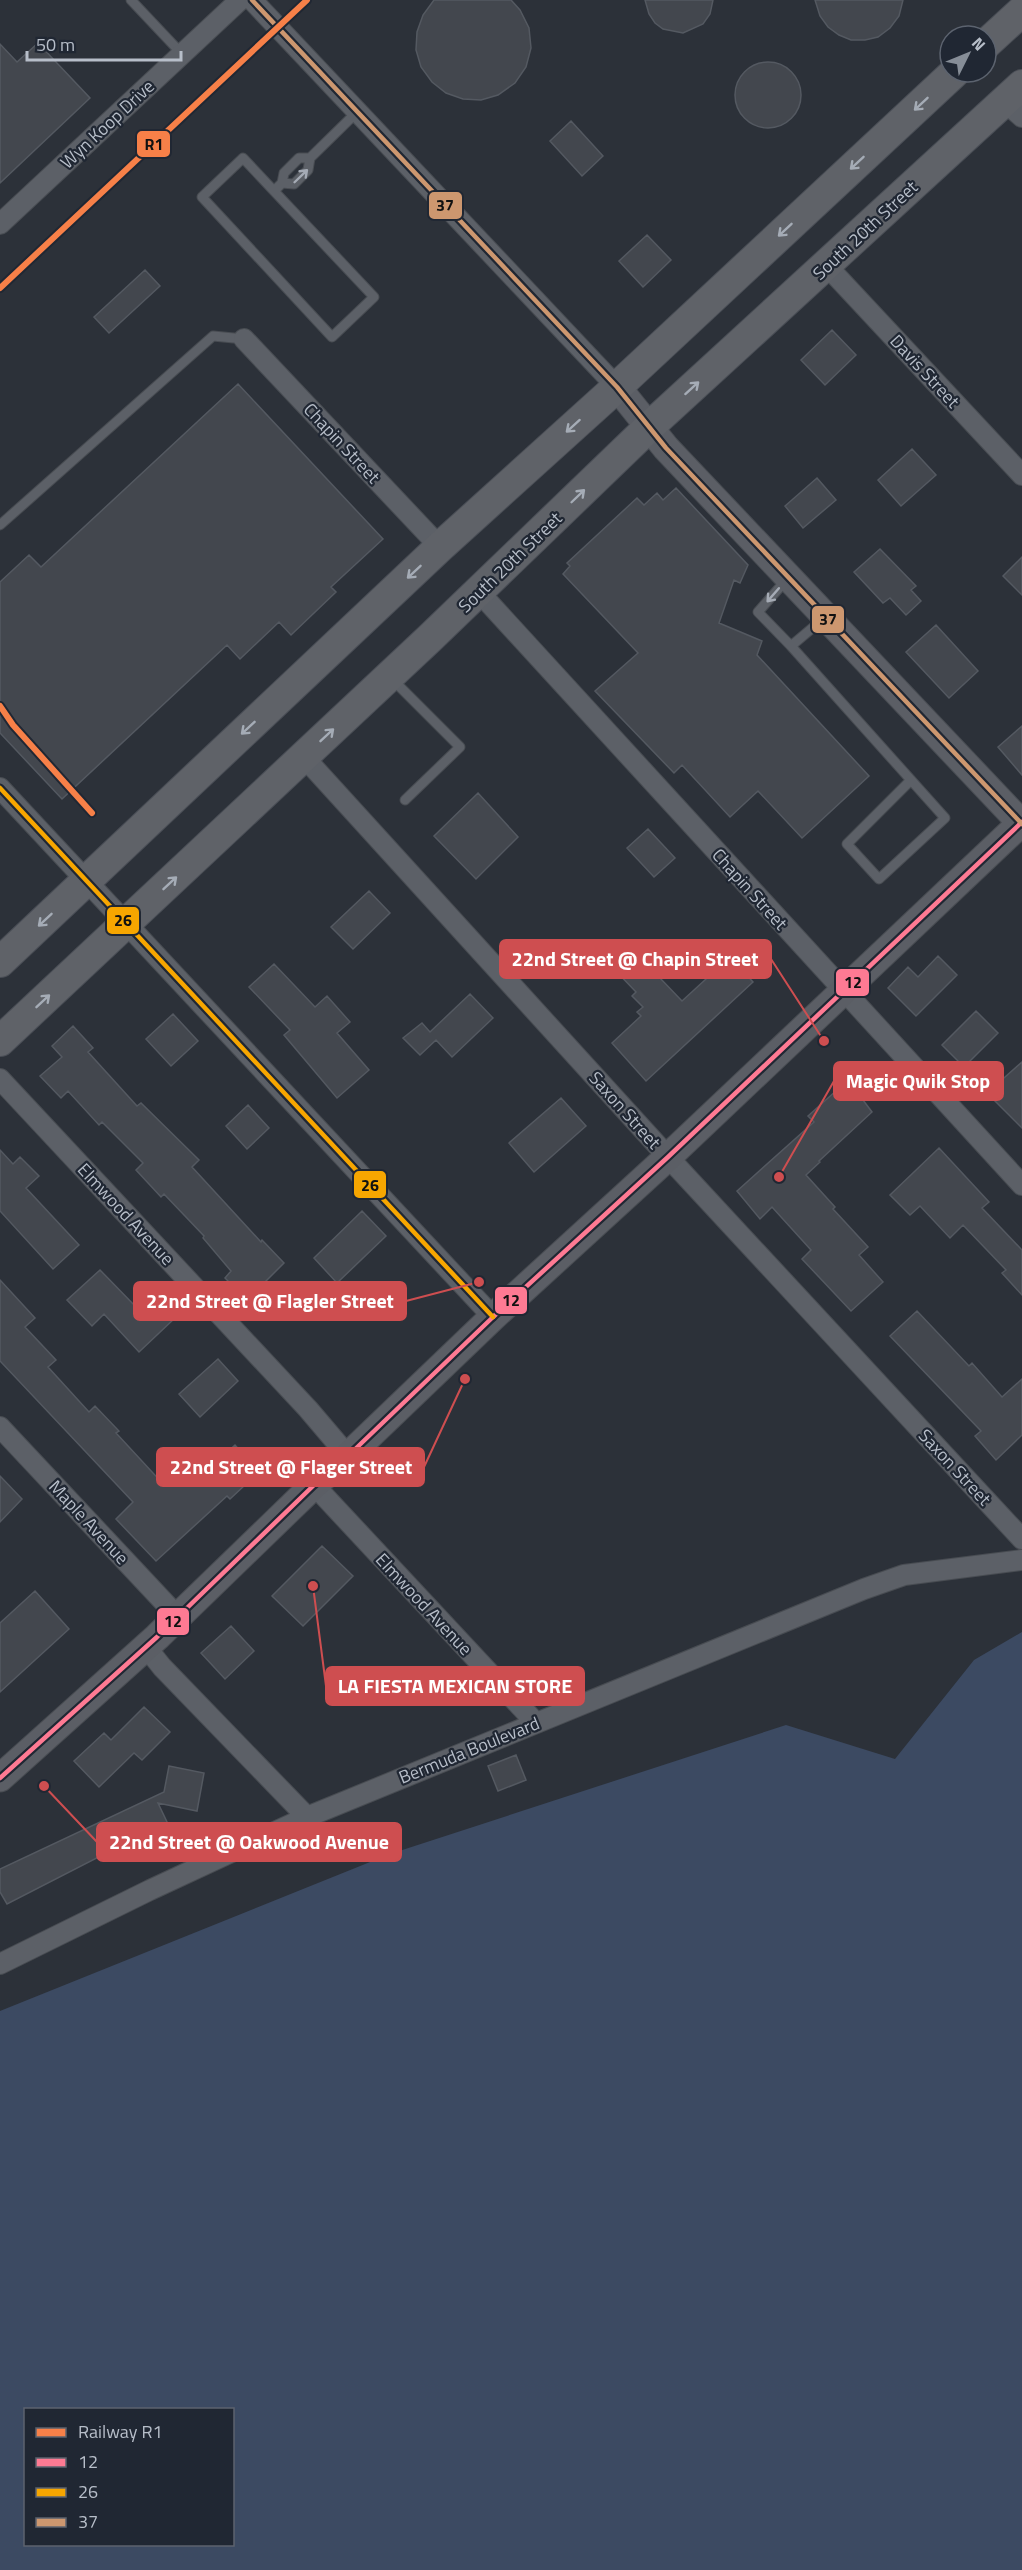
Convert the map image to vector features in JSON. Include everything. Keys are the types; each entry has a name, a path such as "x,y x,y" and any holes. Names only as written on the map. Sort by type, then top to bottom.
{"main road":[{"path":"998,33 1022,11"},
{"path":"0,962 440,547 617,387 942,84"},
{"name":"South 20th Street","path":"0,1041 304,758 648,428 827,266 1016,101"}],"street":[{"name":"Wyn Koop Drive","path":"0,224 240,0"},
{"path":"1,1777 146,1647 314,1485 348,1456 493,1317 668,1157 842,990 1022,823 648,428 617,387 252,0"},
{"name":"Davis Street","path":"827,266 1022,475"},
{"name":"Chapin Street","path":"244,339 440,547"},
{"name":"Chapin Street","path":"478,592 1022,1185"},
{"name":"Saxon Street","path":"304,758 668,1157 1022,1539"},
{"path":"0,788 493,1317"},
{"name":"Elmwood Avenue","path":"0,1079 308,1409 348,1456"},
{"name":"Maple Avenue","path":"0,1427 178,1617"},
{"name":"Elmwood Avenue","path":"314,1485 536,1723"},
{"name":"Bermuda Boulevard","path":"0,1964 150,1890 307,1817 864,1588 904,1575 1022,1560"},
{"path":"146,1647 162,1667 307,1817"}],"lane":[{"path":"131,0 182,54"},
{"path":"282,183 294,184 308,170 310,158 357,112"},
{"path":"243,158 274,191 374,297 332,336 202,197 243,158"},
{"path":"274,191 282,183 284,173 299,158 310,158"},
{"path":"0,525 213,336 244,339"},
{"path":"788,577 758,612 791,646 911,780 945,818 879,879 847,844 911,780"},
{"path":"791,646 826,617"},
{"path":"390,676 460,747 405,800"}],"water":[{"path":"1022,1632 1022,2570 0,2570 0,2011 390,1854 786,1725 895,1759 974,1660"}],"building":[{"path":"434,0 511,0 520,10 529,28 531,48 526,67 515,83 498,95 481,100 463,99 446,93 432,82 421,67 416,50 417,32 423,15"},
{"path":"645,0 713,0 710,14 703,24 683,33 663,29 655,23 649,14"},
{"path":"815,0 903,0 899,16 890,28 878,37 851,40 828,27 820,16"},
{"path":"38,43 90,98 0,183 0,44 17,62"},
{"path":"762,62 774,62 786,67 796,77 801,95 799,108 786,123 774,128 762,128 750,123 740,113 735,101 735,89 740,77 750,67"},
{"path":"571,121 603,156 582,176 550,141"},
{"path":"647,235 671,260 643,287 619,261"},
{"path":"145,270 160,286 109,333 94,317"},
{"path":"832,330 856,355 825,385 801,360"},
{"path":"238,384 383,539 331,587 336,592 291,635 279,622 240,659 227,645 62,799 0,733 0,582 29,555 41,567"},
{"path":"912,449 936,475 901,506 878,480"},
{"path":"817,478 836,500 803,528 785,506"},
{"path":"676,488 748,565 740,583 734,580 719,623 762,641 757,655 869,776 802,838 758,791 730,817 682,765 674,773 595,691 638,653 563,574 570,566 567,563 637,498 644,505 657,493 663,500"},
{"path":"880,549 916,586 911,590 921,601 906,615 890,598 883,603 854,572"},
{"path":"1022,557 1022,595 1003,576"},
{"path":"936,625 978,671 949,698 906,652"},
{"path":"1022,726 1022,775 998,747"},
{"path":"478,793 518,837 476,879 434,836"},
{"path":"648,829 675,858 654,877 627,848"},
{"path":"369,891 390,913 353,949 331,927"},
{"path":"636,953 682,1001 730,957 753,982 646,1081 612,1043 641,1016 637,1012 643,1007 632,996 636,992 616,971"},
{"path":"938,956 957,975 916,1016 888,988 908,967 918,977"},
{"path":"274,964 315,1007 327,996 350,1022 337,1033 369,1070 337,1098 284,1035 290,1030 249,987"},
{"path":"470,994 493,1018 452,1057 436,1040 420,1055 403,1038 422,1023 430,1032"},
{"path":"976,1011 998,1033 964,1067 942,1045"},
{"path":"173,1014 198,1041 171,1066 146,1039"},
{"path":"73,1026 93,1048 88,1052 137,1106 141,1103 199,1160 192,1167 261,1242 262,1240 284,1263 247,1300 225,1278 231,1271 203,1238 204,1236 164,1194 161,1197 136,1170 143,1163 102,1122 99,1125 68,1091 61,1098 40,1076 62,1057 52,1046"},
{"path":"1022,1062 1022,1128 987,1093"},
{"path":"848,1080 872,1112 806,1175 868,1247 859,1255 883,1282 851,1311 802,1259 811,1250 772,1207 760,1219 737,1191 814,1122 808,1116"},
{"path":"561,1098 586,1126 534,1172 509,1143"},
{"path":"248,1105 269,1128 247,1149 226,1126"},
{"path":"939,1148 989,1202 982,1208 1022,1250 1022,1295 1002,1273 1006,1270 963,1225 950,1238 920,1206 910,1215 890,1195"},
{"path":"0,1150 13,1164 20,1157 39,1176 26,1188 79,1245 53,1269 0,1211"},
{"path":"362,1211 386,1236 337,1283 314,1258"},
{"path":"100,1270 137,1308 154,1293 176,1317 139,1352 104,1314 92,1326 67,1300"},
{"path":"0,1280 35,1318 25,1327 56,1360 48,1367 89,1412 95,1406 119,1431 116,1433 165,1486 187,1466 199,1478 235,1445 259,1472 230,1499 227,1496 156,1561 116,1519 133,1502 0,1361"},
{"path":"917,1311 969,1366 972,1363 1002,1397 1022,1379 1022,1435 996,1460 975,1436 981,1431 890,1336"},
{"path":"218,1359 238,1381 200,1417 179,1394"},
{"path":"0,1476 22,1499 0,1522"},
{"path":"322,1546 353,1576 303,1626 272,1596"},
{"path":"35,1591 69,1629 0,1692 0,1623"},
{"path":"231,1626 254,1651 225,1679 201,1653"},
{"path":"144,1707 170,1732 142,1760 134,1753 99,1787 74,1761 104,1733 111,1740"},
{"path":"516,1755 526,1780 498,1791 488,1766"},
{"path":"169,1766 204,1773 197,1811 158,1803 167,1822 7,1904 0,1892 0,1869 164,1792"}],"rail line":[{"name":"R1","path":"0,288 307,0"},
{"name":"R1","path":"0,706 13,725 92,813"}],"transit line":[{"name":"37","path":"252,0 617,387 666,448 1022,824"},
{"name":"26","path":"0,788 493,1317"},
{"name":"12","path":"0,1778 157,1637 314,1485 348,1456 493,1317 668,1157 1022,822"}],"place":[{"name":"22nd Street @ Chapin Street","path":"824,1041"},
{"name":"Magic Qwik Stop","path":"779,1177"},
{"name":"22nd Street @ Flagler Street","path":"479,1282"},
{"name":"22nd Street @ Flager Street","path":"465,1379"},
{"name":"LA FIESTA MEXICAN STORE","path":"313,1586"},
{"name":"22nd Street @ Oakwood Avenue","path":"44,1786"}]}
